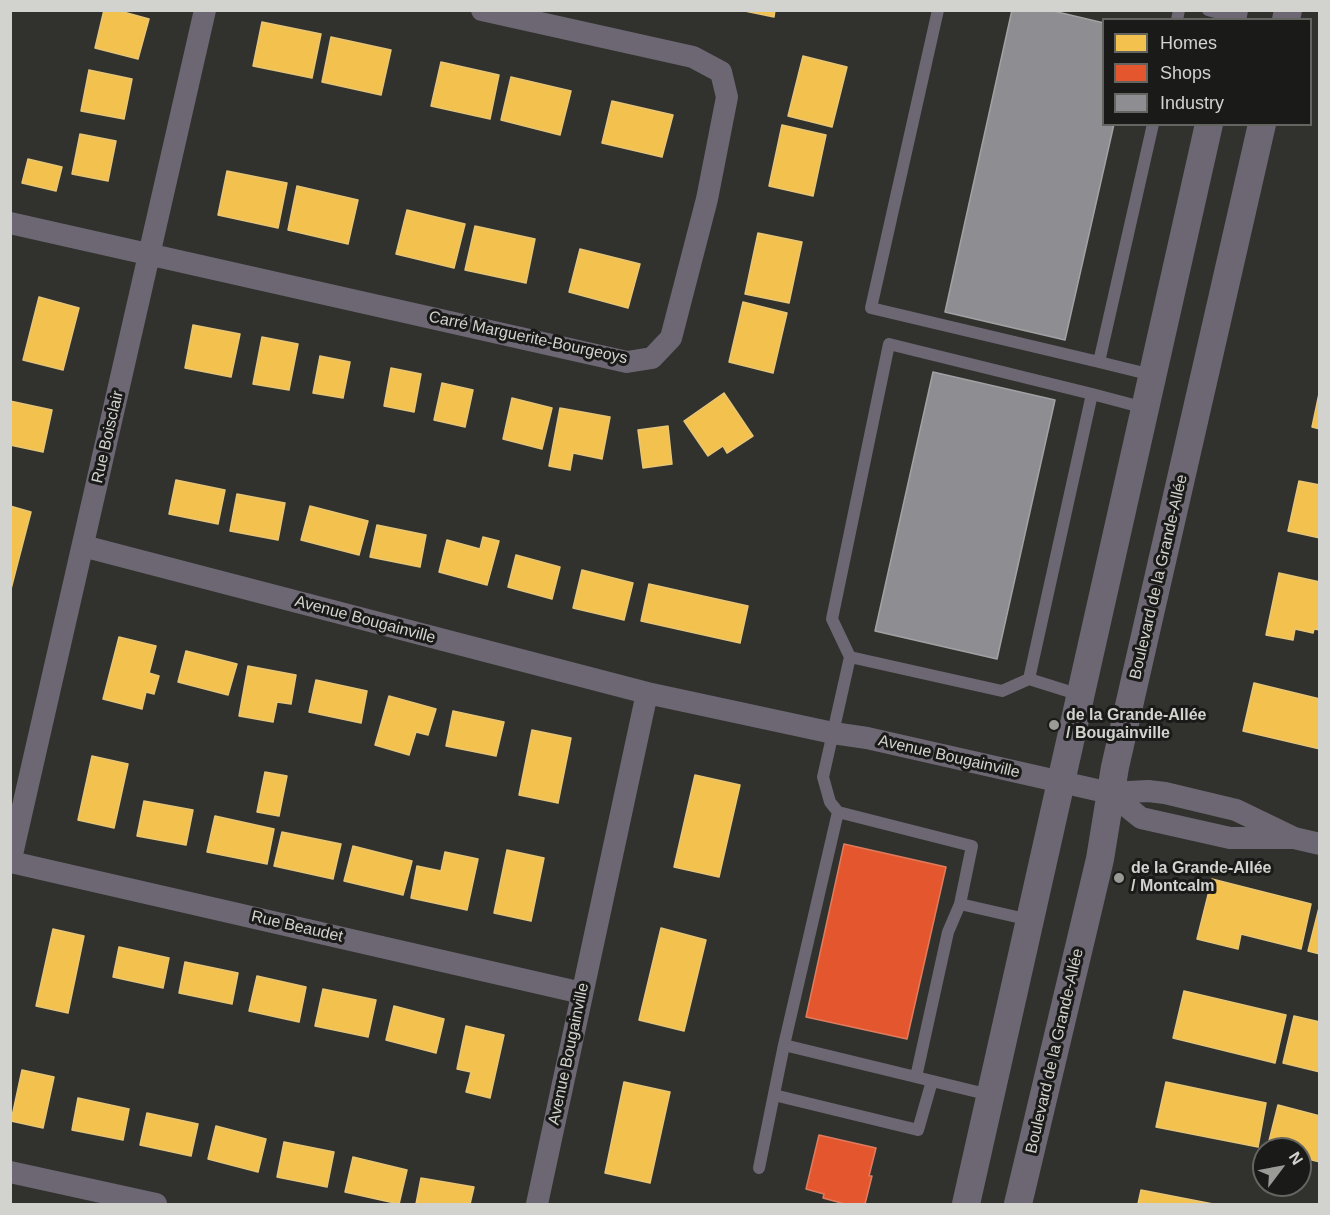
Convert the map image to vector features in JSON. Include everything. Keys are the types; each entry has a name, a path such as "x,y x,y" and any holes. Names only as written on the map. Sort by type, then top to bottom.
{"street":[{"name":"Rue Boisclair","path":"11,863 205,10"},
{"name":"Carré Marguerite-Bourgeoys","path":"10,223 627,362 652,358 670,338 706,199 727,98 721,72 693,57 482,10"},
{"path":"966,1204 1209,126"},
{"name":"Boulevard de la Grande-Allée","path":"1018,1204 1100,859 1115,767 1262,126"},
{"name":"Avenue Bougainville","path":"83,546 646,693 833,734 867,738 1110,793"},
{"name":"Avenue Bougainville","path":"537,1204 646,693"},
{"path":"1110,793 1141,818 1230,838 1294,838 1320,844"},
{"name":"Rue Beaudet","path":"11,863 582,993"},
{"path":"10,1173 156,1204"}],"lane":[{"path":"938,10 871,308 1152,375"},
{"path":"1099,362 1153,126"},
{"path":"916,1077 948,932 960,904 972,846 838,812 830,802 823,777 850,657 832,619 889,344 1145,408"},
{"path":"1029,679 1092,394"},
{"path":"850,657 1002,691 1029,679 1080,695"},
{"path":"759,1168 784,1045 838,812"},
{"path":"960,904 1030,920"},
{"path":"784,1045 990,1095"},
{"path":"774,1095 918,1130 932,1081"}],"building: Homes":[{"path":"104,10 116,10 149,19 138,59 95,48"},
{"path":"740,10 775,10 774,17"},
{"path":"262,22 321,34 312,78 253,66"},
{"path":"331,37 391,50 381,95 322,82"},
{"path":"803,56 847,67 832,127 788,116"},
{"path":"441,62 499,75 490,119 431,106"},
{"path":"89,70 132,79 124,119 81,111"},
{"path":"511,77 571,91 560,135 501,120"},
{"path":"612,101 673,115 662,157 602,143"},
{"path":"782,125 826,135 813,196 769,186"},
{"path":"80,134 116,141 108,181 72,174"},
{"path":"28,159 62,167 56,191 22,183"},
{"path":"227,171 287,183 278,228 218,215"},
{"path":"297,186 358,200 348,244 288,230"},
{"path":"407,210 465,224 454,268 396,254"},
{"path":"475,226 535,239 526,283 465,270"},
{"path":"758,233 802,242 789,303 745,294"},
{"path":"580,249 640,264 628,308 569,292"},
{"path":"39,297 79,308 63,370 23,360"},
{"path":"743,302 787,313 773,373 729,362"},
{"path":"193,325 240,334 231,377 185,368"},
{"path":"262,337 298,344 289,390 253,384"},
{"path":"320,356 350,362 343,398 313,393"},
{"path":"391,368 421,374 414,412 384,406"},
{"path":"442,383 473,390 465,427 434,420"},
{"path":"1320,389 1320,429 1312,427"},
{"path":"724,393 753,436 727,453 723,446 708,456 684,421"},
{"path":"512,398 552,408 542,449 503,439"},
{"path":"10,401 52,410 43,452 10,445"},
{"path":"560,408 610,417 602,459 573,453 570,470 549,466"},
{"path":"668,426 672,464 643,468 638,430"},
{"path":"176,480 225,490 218,524 169,514"},
{"path":"1299,481 1320,485 1320,538 1288,531"},
{"path":"237,494 285,503 278,540 230,531"},
{"path":"10,506 31,512 11,589 10,589"},
{"path":"310,506 368,521 359,555 301,540"},
{"path":"377,525 426,535 420,567 370,557"},
{"path":"483,537 499,541 487,585 439,572 447,540 480,549"},
{"path":"516,555 560,567 552,599 508,587"},
{"path":"582,570 633,583 624,620 573,608"},
{"path":"1279,573 1320,582 1320,630 1314,629 1313,633 1295,629 1293,640 1266,635"},
{"path":"649,584 748,606 740,643 641,621"},
{"path":"119,637 156,646 149,673 159,676 154,694 146,692 142,709 103,699"},
{"path":"186,651 237,664 228,695 178,682"},
{"path":"248,666 296,675 291,704 277,702 273,722 239,716"},
{"path":"316,680 367,691 361,723 309,712"},
{"path":"1254,683 1320,699 1320,749 1243,731"},
{"path":"389,696 436,709 428,735 416,732 409,755 375,745"},
{"path":"453,711 504,722 496,756 446,746"},
{"path":"532,730 571,738 558,803 519,795"},
{"path":"92,756 128,764 114,828 78,820"},
{"path":"265,772 287,776 279,816 257,812"},
{"path":"695,775 740,785 719,877 674,867"},
{"path":"144,801 193,810 186,845 137,836"},
{"path":"215,816 274,829 267,864 207,852"},
{"path":"282,832 341,844 333,879 274,866"},
{"path":"353,846 412,861 403,895 344,881"},
{"path":"507,850 544,858 531,921 494,913"},
{"path":"445,852 478,859 467,910 411,898 417,866 441,871"},
{"path":"1212,879 1311,904 1301,949 1241,934 1238,949 1197,939"},
{"path":"1320,904 1320,954 1308,951"},
{"path":"661,928 706,940 684,1031 639,1020"},
{"path":"53,929 84,936 68,1013 36,1006"},
{"path":"119,947 169,958 163,988 113,977"},
{"path":"185,962 238,973 232,1004 179,993"},
{"path":"257,976 306,987 299,1022 249,1011"},
{"path":"323,989 376,1000 368,1037 315,1026"},
{"path":"1184,991 1286,1015 1275,1063 1173,1038"},
{"path":"394,1006 444,1019 436,1053 386,1040"},
{"path":"1294,1016 1320,1022 1320,1072 1283,1063"},
{"path":"466,1026 504,1035 490,1098 466,1092 471,1072 457,1069"},
{"path":"22,1070 54,1077 43,1128 11,1121"},
{"path":"624,1082 670,1092 650,1183 605,1173"},
{"path":"1166,1082 1266,1103 1260,1137 1252,1137 1252,1146 1156,1127"},
{"path":"78,1098 129,1109 123,1140 72,1130"},
{"path":"1278,1105 1320,1116 1320,1162 1312,1160 1312,1137 1270,1137"},
{"path":"147,1113 198,1124 191,1156 140,1145"},
{"path":"216,1126 266,1139 258,1172 208,1159"},
{"path":"284,1142 334,1152 327,1187 277,1177"},
{"path":"353,1157 407,1170 399,1204 345,1192"},
{"path":"421,1178 474,1187 470,1204 416,1204"},
{"path":"1141,1190 1213,1204 1138,1204"}],"building: Shops":[{"path":"844,844 946,867 907,1039 806,1017"},
{"path":"819,1135 876,1148 865,1204 845,1204 823,1198 824,1194 806,1189"}],"building: Industry":[{"path":"1012,10 1049,10 1102,23 1102,126 1114,126 1065,340 945,312"},
{"path":"933,372 1055,400 997,659 875,631"}],"place":[{"name":"de la Grande-Allée / Bougainville","path":"1054,725"},
{"name":"de la Grande-Allée / Montcalm","path":"1119,878"}]}
